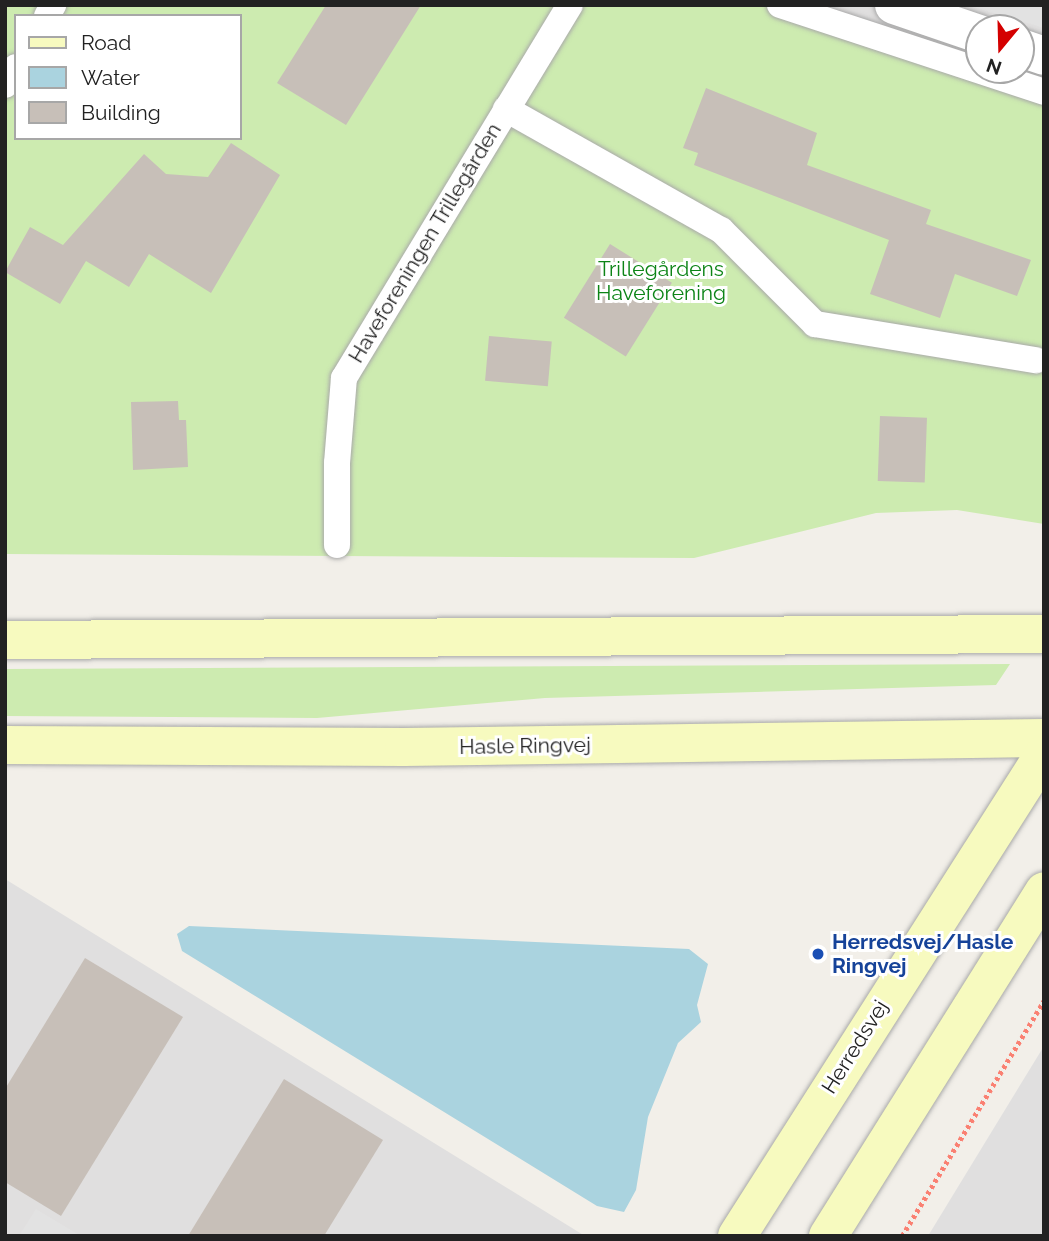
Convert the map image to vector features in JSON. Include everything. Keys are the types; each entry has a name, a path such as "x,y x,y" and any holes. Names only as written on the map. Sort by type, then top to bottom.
{"main road":[{"path":"5,640 1044,634"},
{"name":"Hasle Ringvej","path":"5,745 404,747 1044,738"},
{"name":"Herredsvej","path":"737,1236 1044,754"},
{"path":"828,1236 1044,891"}],"street":[{"path":"894,5 965,29"}],"lane":[{"name":"Haveforeningen Trillegården","path":"337,545 337,463 344,378 570,5"},
{"path":"780,5 1044,92"},
{"name":"Haveforeningen Trillegården","path":"506,109 721,230 815,324 1036,360"}],"path":[{"path":"902,1236 1044,1001"}],"shaded area":[{"path":"783,5 1044,5 1044,94 1015,84 1035,84 1035,14 965,14 965,67"},
{"path":"966,5 1044,5 1044,28 1035,25 1035,14 997,14"},
{"path":"5,879 585,1236 5,1236"},
{"path":"1044,1046 1044,1236 928,1236"},
{"path":"36,1209 81,1236 19,1236"}],"green space":[{"name":"Trillegårdens Haveforening","path":"5,5 783,5 965,67 965,84 1015,84 1044,94 1044,524 957,510 876,513 694,558 5,554"},
{"path":"1010,664 996,685 545,698 317,718 5,716 5,669"}],"water":[{"path":"189,926 689,949 708,964 697,1005 701,1022 678,1043 648,1117 636,1190 624,1212 597,1206 182,951 177,934"}],"building":[{"path":"326,5 421,5 346,125 277,83"},
{"path":"706,88 817,133 807,165 931,210 926,224 1031,260 1017,296 955,274 940,318 870,294 889,240 694,165 698,153 683,148"},
{"path":"231,143 280,175 211,293 149,254 129,287 86,261 60,304 5,272 30,227 63,245 144,154 166,174 208,177"},
{"path":"610,244 672,283 626,356 564,318"},
{"path":"489,336 552,341 548,386 485,381"},
{"path":"178,401 179,420 186,420 188,467 133,470 131,402"},
{"path":"880,416 927,418 925,483 878,481"},
{"path":"85,958 183,1017 61,1216 5,1182 5,1089"},
{"path":"284,1079 383,1140 324,1236 188,1236"}],"place":[{"name":"Herredsvej/Hasle Ringvej","path":"818,954"}]}
